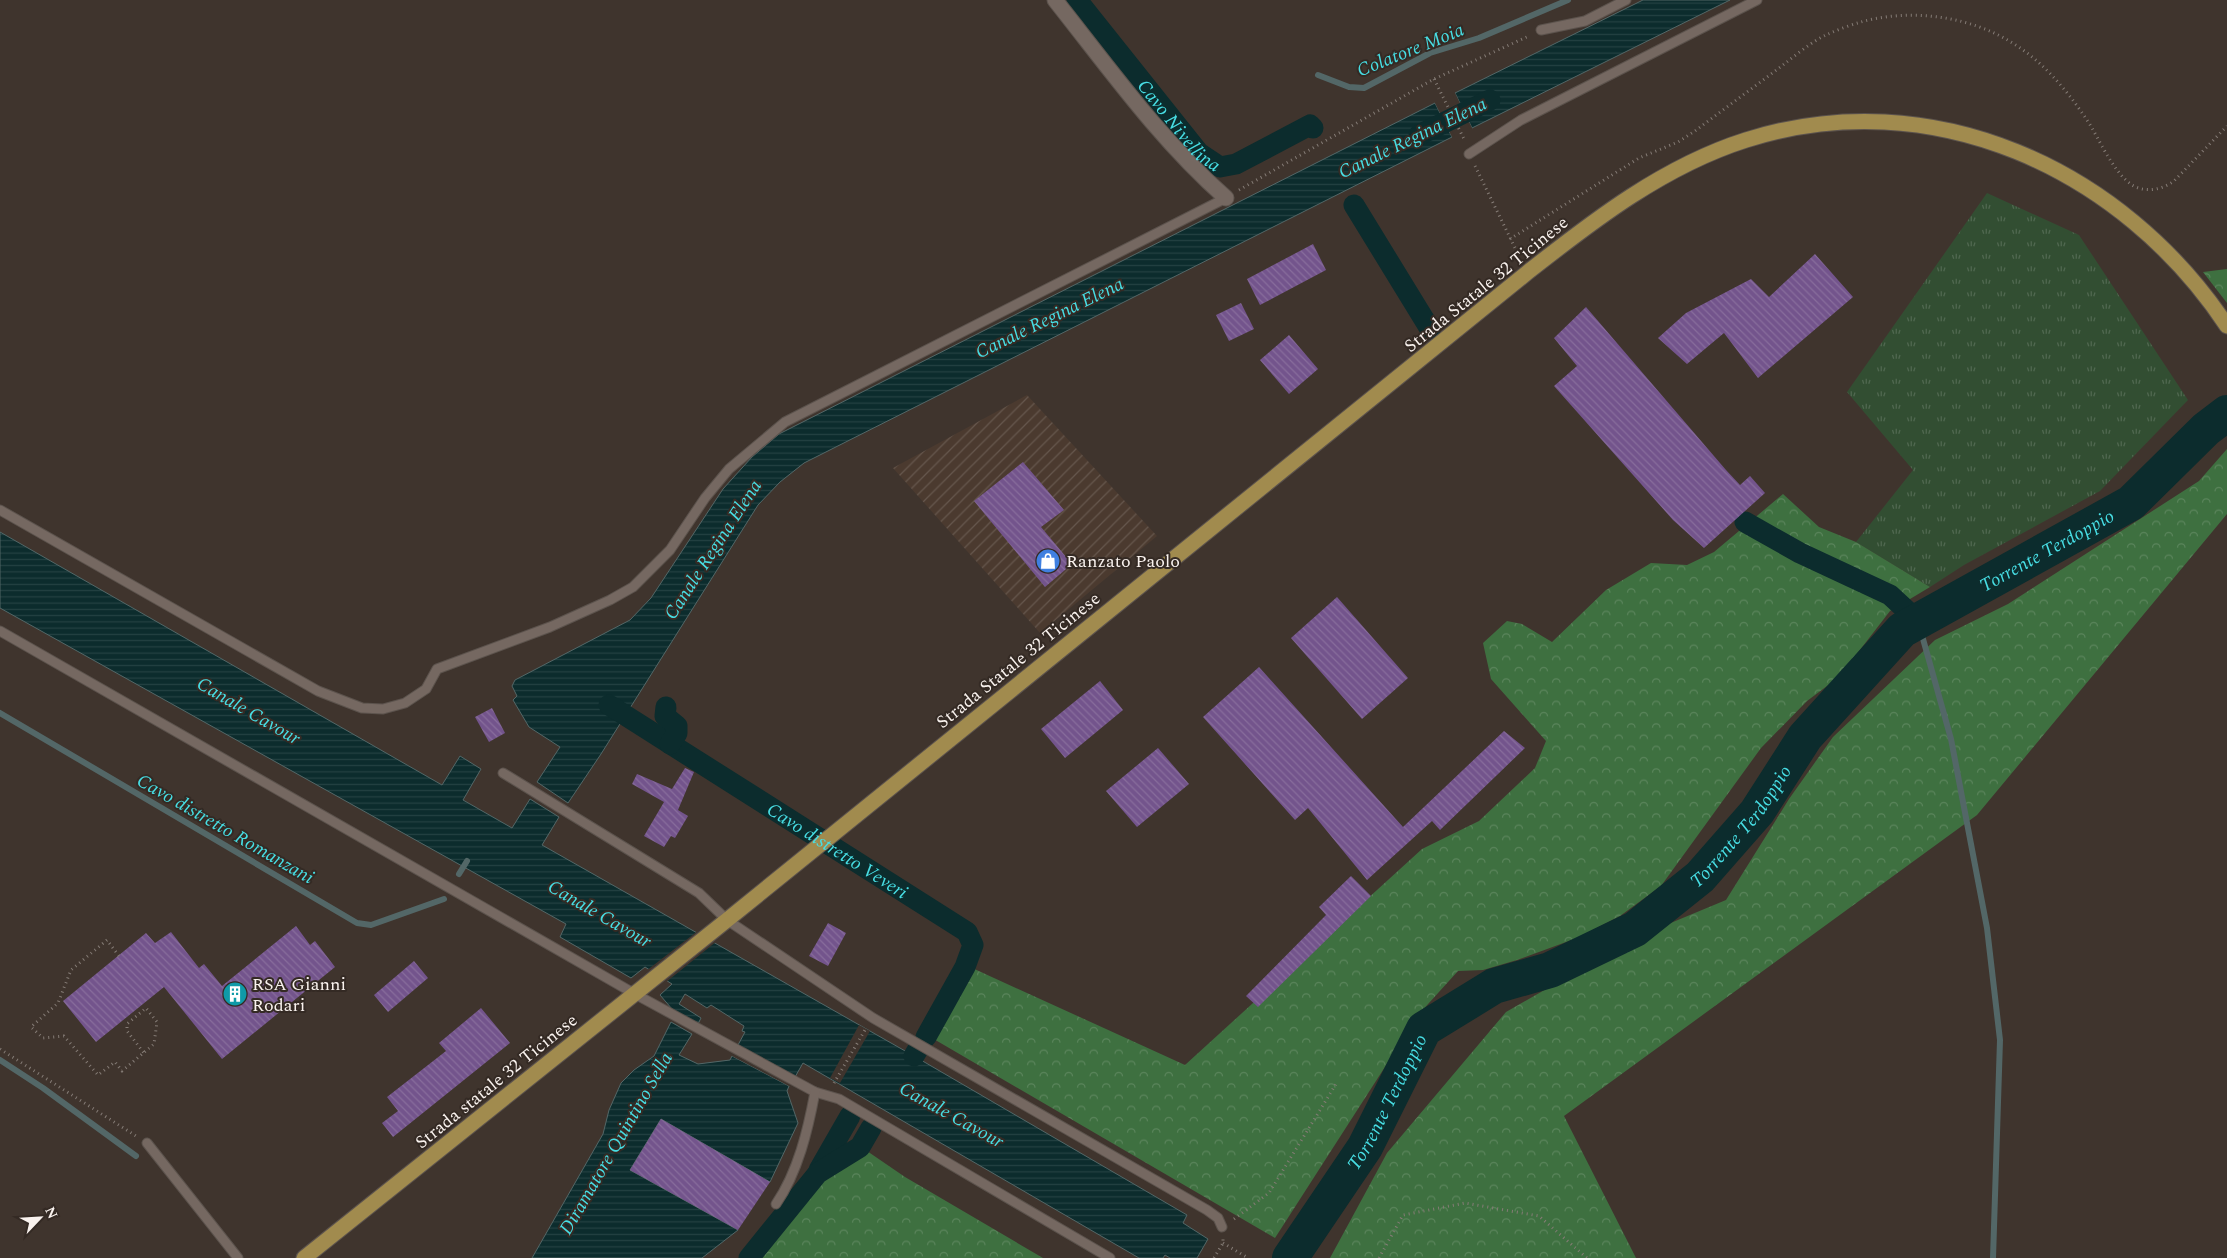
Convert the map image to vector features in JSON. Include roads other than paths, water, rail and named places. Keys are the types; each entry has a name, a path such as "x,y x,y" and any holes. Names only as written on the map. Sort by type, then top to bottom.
{"main road":[{"name":"Strada Statale 32 Ticinese","path":"727,920 1528,272 1632,196 1686,164 1712,152 1777,131 1821,124 1882,122 1946,129 1974,136 2044,163 2082,184 2114,206 2153,239 2184,272 2227,326"},
{"name":"Strada statale 32 Ticinese","path":"304,1258 727,920"}],"street":[{"path":"1055,0 1149,120 1203,178 1226,198"}],"lane":[{"path":"1541,30 1585,20 1626,0"},
{"path":"1469,154 1520,120 1757,0"},
{"path":"0,510 318,691 362,708 383,709 405,703 426,689 437,669 550,628 633,587 670,550 705,498 729,469 784,422 1226,198"},
{"path":"0,631 635,994 815,1092 839,1099 1110,1258"},
{"path":"503,773 699,893 727,920 873,1018 1207,1210 1218,1218 1222,1227"},
{"path":"776,1204 784,1192 796,1162 815,1092"},
{"path":"147,1143 238,1258"}],"water":[{"path":"1643,0 1730,0 1472,128 1455,93"},
{"path":"1435,103 1452,137 804,463 780,482 758,505 568,803 537,782 560,747 529,727 513,700 517,696 512,686 515,680 630,620 651,598 723,489 752,457 779,434"},
{"name":"Canale Cavour","path":"0,532 442,785 460,756 481,769 463,800 512,828 530,799 559,817 542,845 914,1056 1187,1215 1183,1223 1208,1239 1197,1258 1170,1258 1165,1255 1163,1258 1139,1258 803,1063 795,1077 738,1045 745,1032 742,1031 744,1026 711,1005 707,1008 685,994 679,1004 701,1018 698,1024 672,1009 660,995 672,984 645,967 631,978 560,937 566,924 0,608"},
{"name":"Diramatore Quintino Sella","path":"671,1022 692,1034 679,1055 698,1064 730,1060 732,1056 789,1086 787,1091 798,1123 770,1182 661,1119 630,1170 738,1230 702,1258 532,1258 603,1134 609,1110 621,1083 634,1070 654,1056"}],"waterway":[{"name":"Cavo Nivellina","path":"1077,0 1199,153 1220,167 1236,164 1310,125 1313,128"},
{"name":"Colatore Moia","path":"1318,75 1349,87 1364,88 1430,53 1479,38 1568,0"},
{"name":"Canale Regina Elena","path":"1419,135 1490,100"},
{"path":"1354,205 1430,329"},
{"name":"Torrente Terdoppio","path":"1290,1258 1365,1147 1424,1029 1494,986 1550,970 1635,929 1700,877 1757,812 1805,737 1902,630 2131,503 2206,429 2227,413"},
{"path":"1745,522 1800,553 1890,595 1918,621"},
{"path":"1918,621 1951,739 1987,928 2000,1040 1993,1258"},
{"name":"Cavo distretto Veveri","path":"609,705 967,932 973,945 965,967 926,1037"},
{"name":"Cavo Nivellina","path":"666,707 665,716 677,726 677,733 670,744"},
{"name":"Cavo distretto Romanzani","path":"0,713 357,923 371,925 444,899"},
{"name":"Cavo distretto Romanzani","path":"459,874 467,861"},
{"name":"Cavo distretto Veveri","path":"914,1056 918,1049"},
{"name":"Cavo distretto Romanzani","path":"0,1060 43,1088 136,1156"},
{"path":"819,1170 850,1116"},
{"name":"Cavo distretto Veveri","path":"749,1258 818,1173 860,1147 871,1128"}],"place":[{"name":"Ranzato Paolo","path":"1048,561"},
{"name":"RSA Gianni Rodari","path":"235,994"}]}
